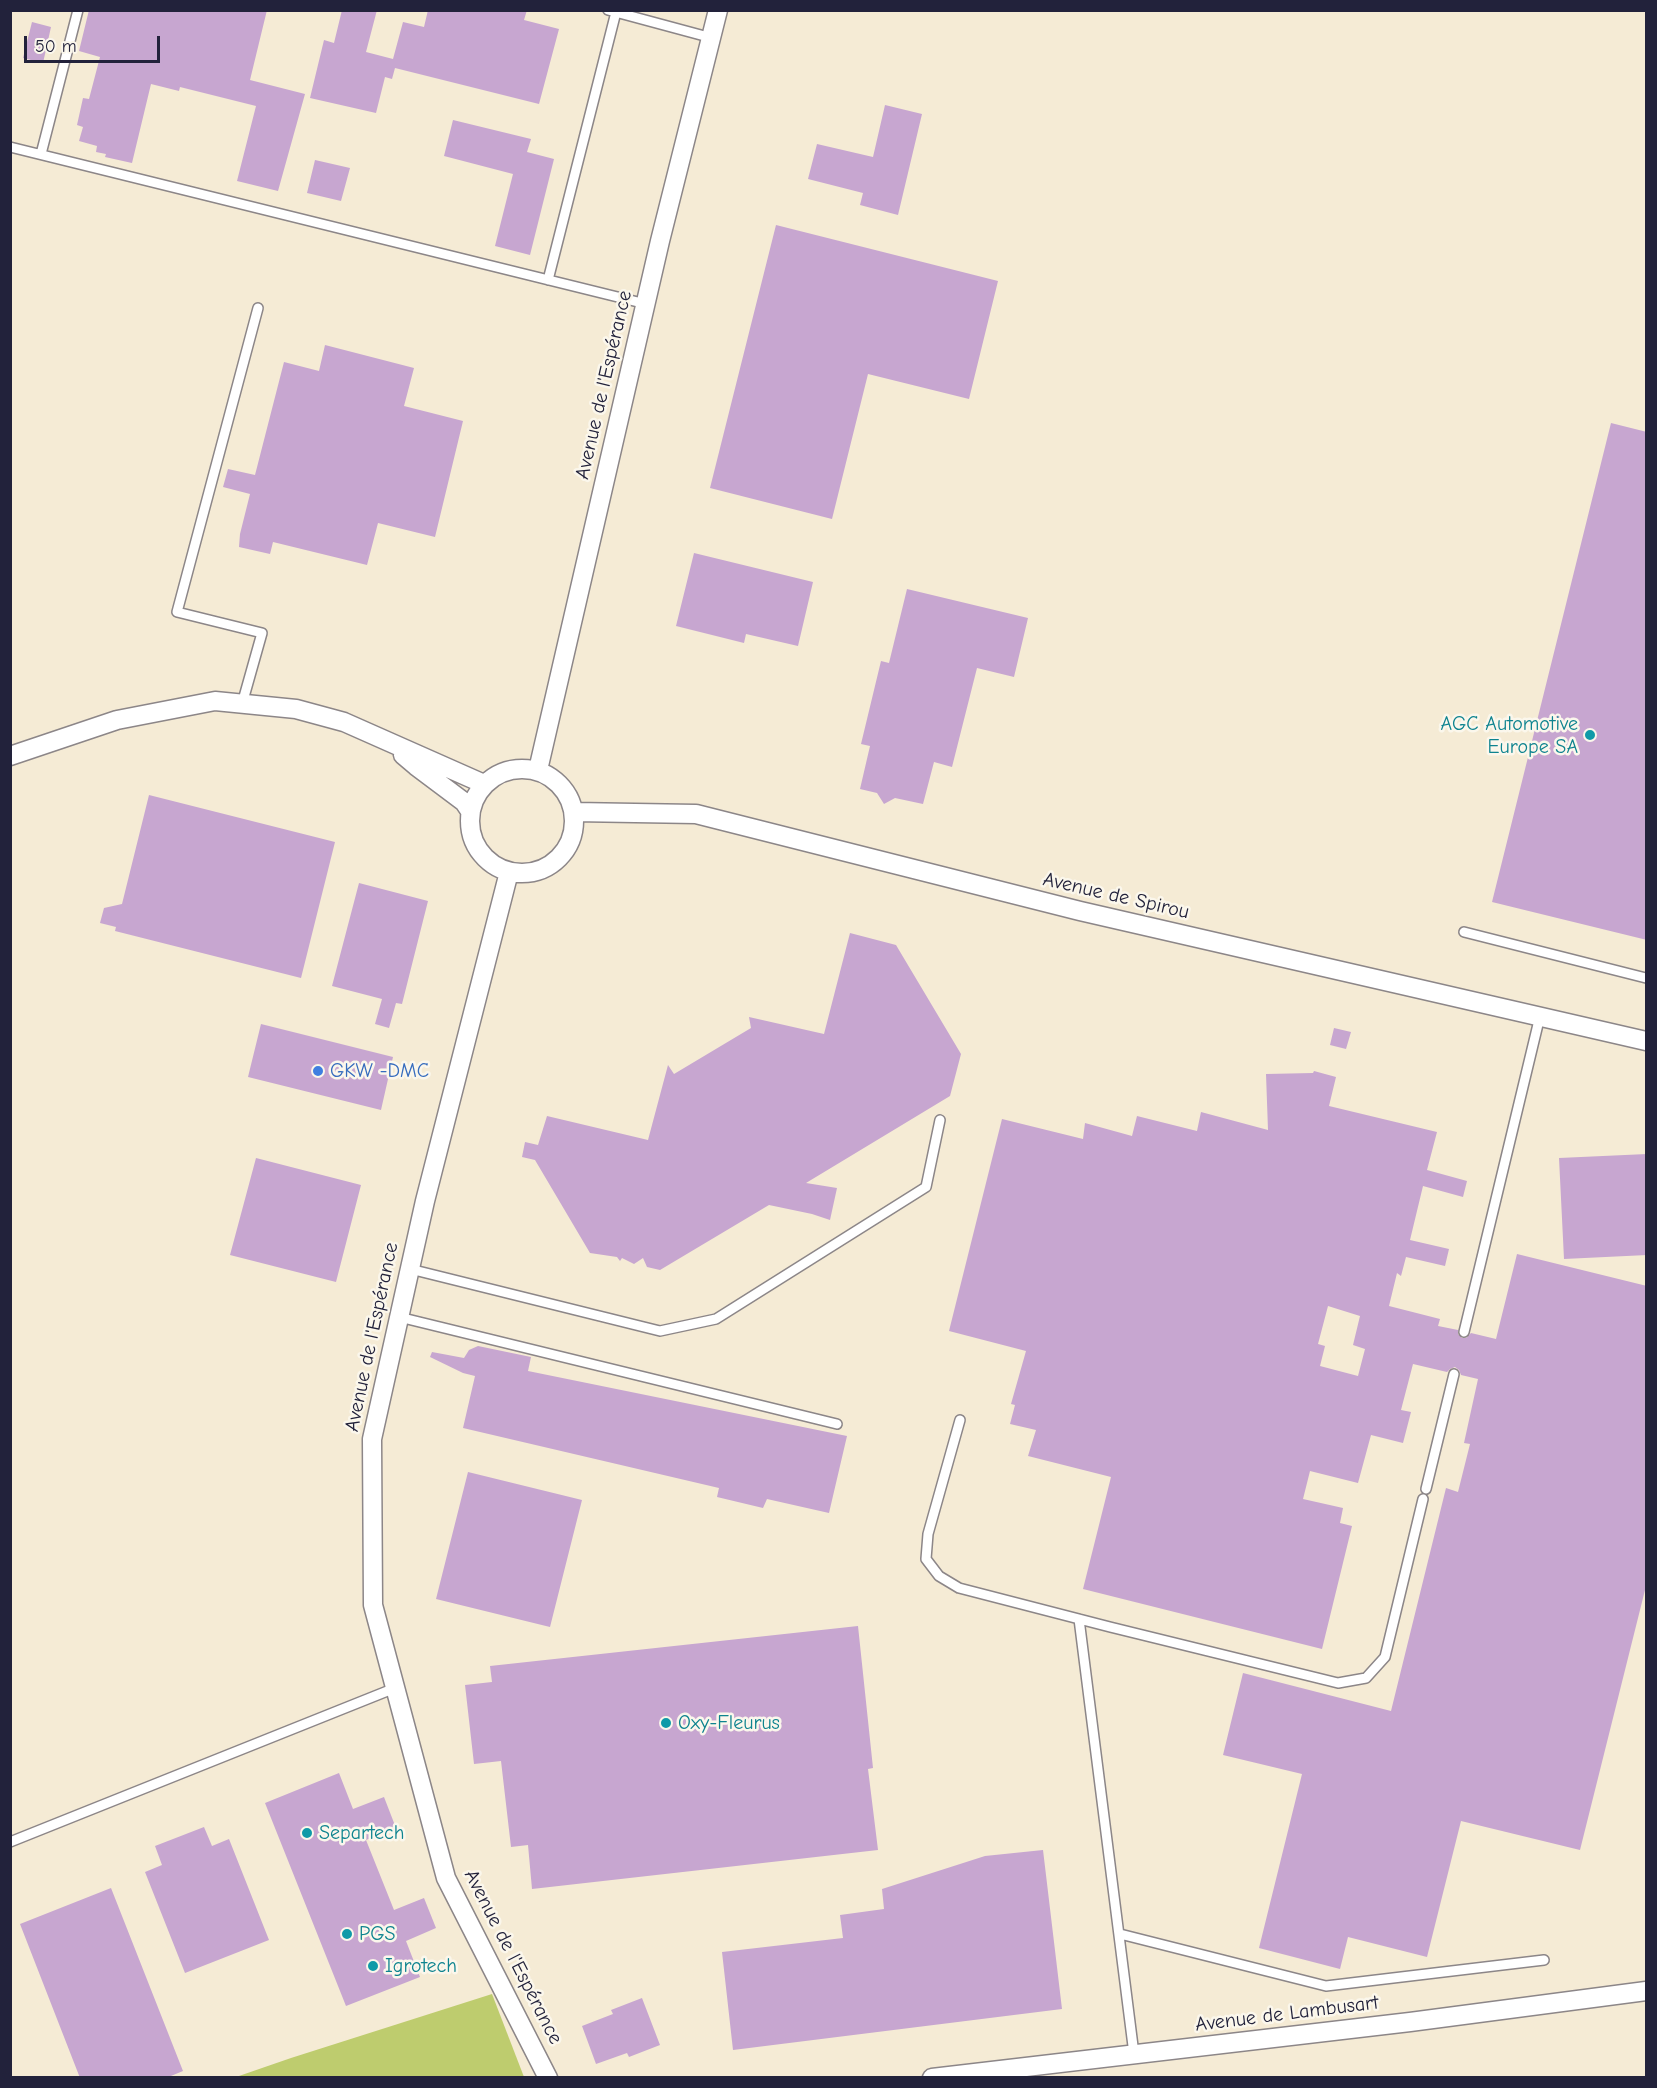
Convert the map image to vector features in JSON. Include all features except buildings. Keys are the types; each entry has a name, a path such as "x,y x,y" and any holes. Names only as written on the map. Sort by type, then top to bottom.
{"street":[{"name":"Avenue de l'Espérance","path":"538,770 692,108 718,10"},
{"path":"10,756 117,720 215,701 296,709 344,722 393,746 484,784"},
{"path":"393,746 464,802 470,811"},
{"path":"510,769 538,770 562,786 570,798 574,812 574,829 568,846 558,860 543,869 526,873 509,872 495,866 482,856 474,842 470,827 470,811 475,796 484,784 496,775 510,769"},
{"name":"Avenue de Spirou","path":"574,812 696,814 1080,911 1647,1041"},
{"name":"Avenue de l'Espérance","path":"509,872 425,1201 372,1439 373,1605 446,1878 548,2078"},
{"name":"Avenue de Lambusart","path":"932,2078 1410,2022 1647,1991"}],"lane":[{"path":"41,154 78,10"},
{"path":"548,280 612,11 712,38"},
{"path":"10,147 646,304"},
{"path":"242,704 262,633 177,612 258,308"},
{"path":"1464,932 1647,978"},
{"path":"1464,1332 1540,1016"},
{"path":"410,1269 660,1331 716,1319 926,1187 940,1120"},
{"path":"399,1317 837,1424"},
{"path":"1426,1489 1454,1374"},
{"path":"960,1420 928,1534 926,1559 939,1576 959,1588 1338,1683 1366,1678 1385,1657 1424,1499"},
{"path":"1079,1619 1134,2054"},
{"path":"10,1842 395,1688"},
{"path":"1119,1934 1326,1986 1544,1960"}],"green space":[{"path":"492,1994 524,2077 236,2077 291,2058"}],"place":[{"name":"AGC Automotive Europe SA","path":"1590,735"},
{"name":"GKW -DMC","path":"318,1071"},
{"name":"Oxy-Fleurus","path":"666,1723"},
{"name":"Separtech","path":"307,1833"},
{"name":"PGS","path":"347,1934"},
{"name":"Igrotech","path":"373,1966"}]}
